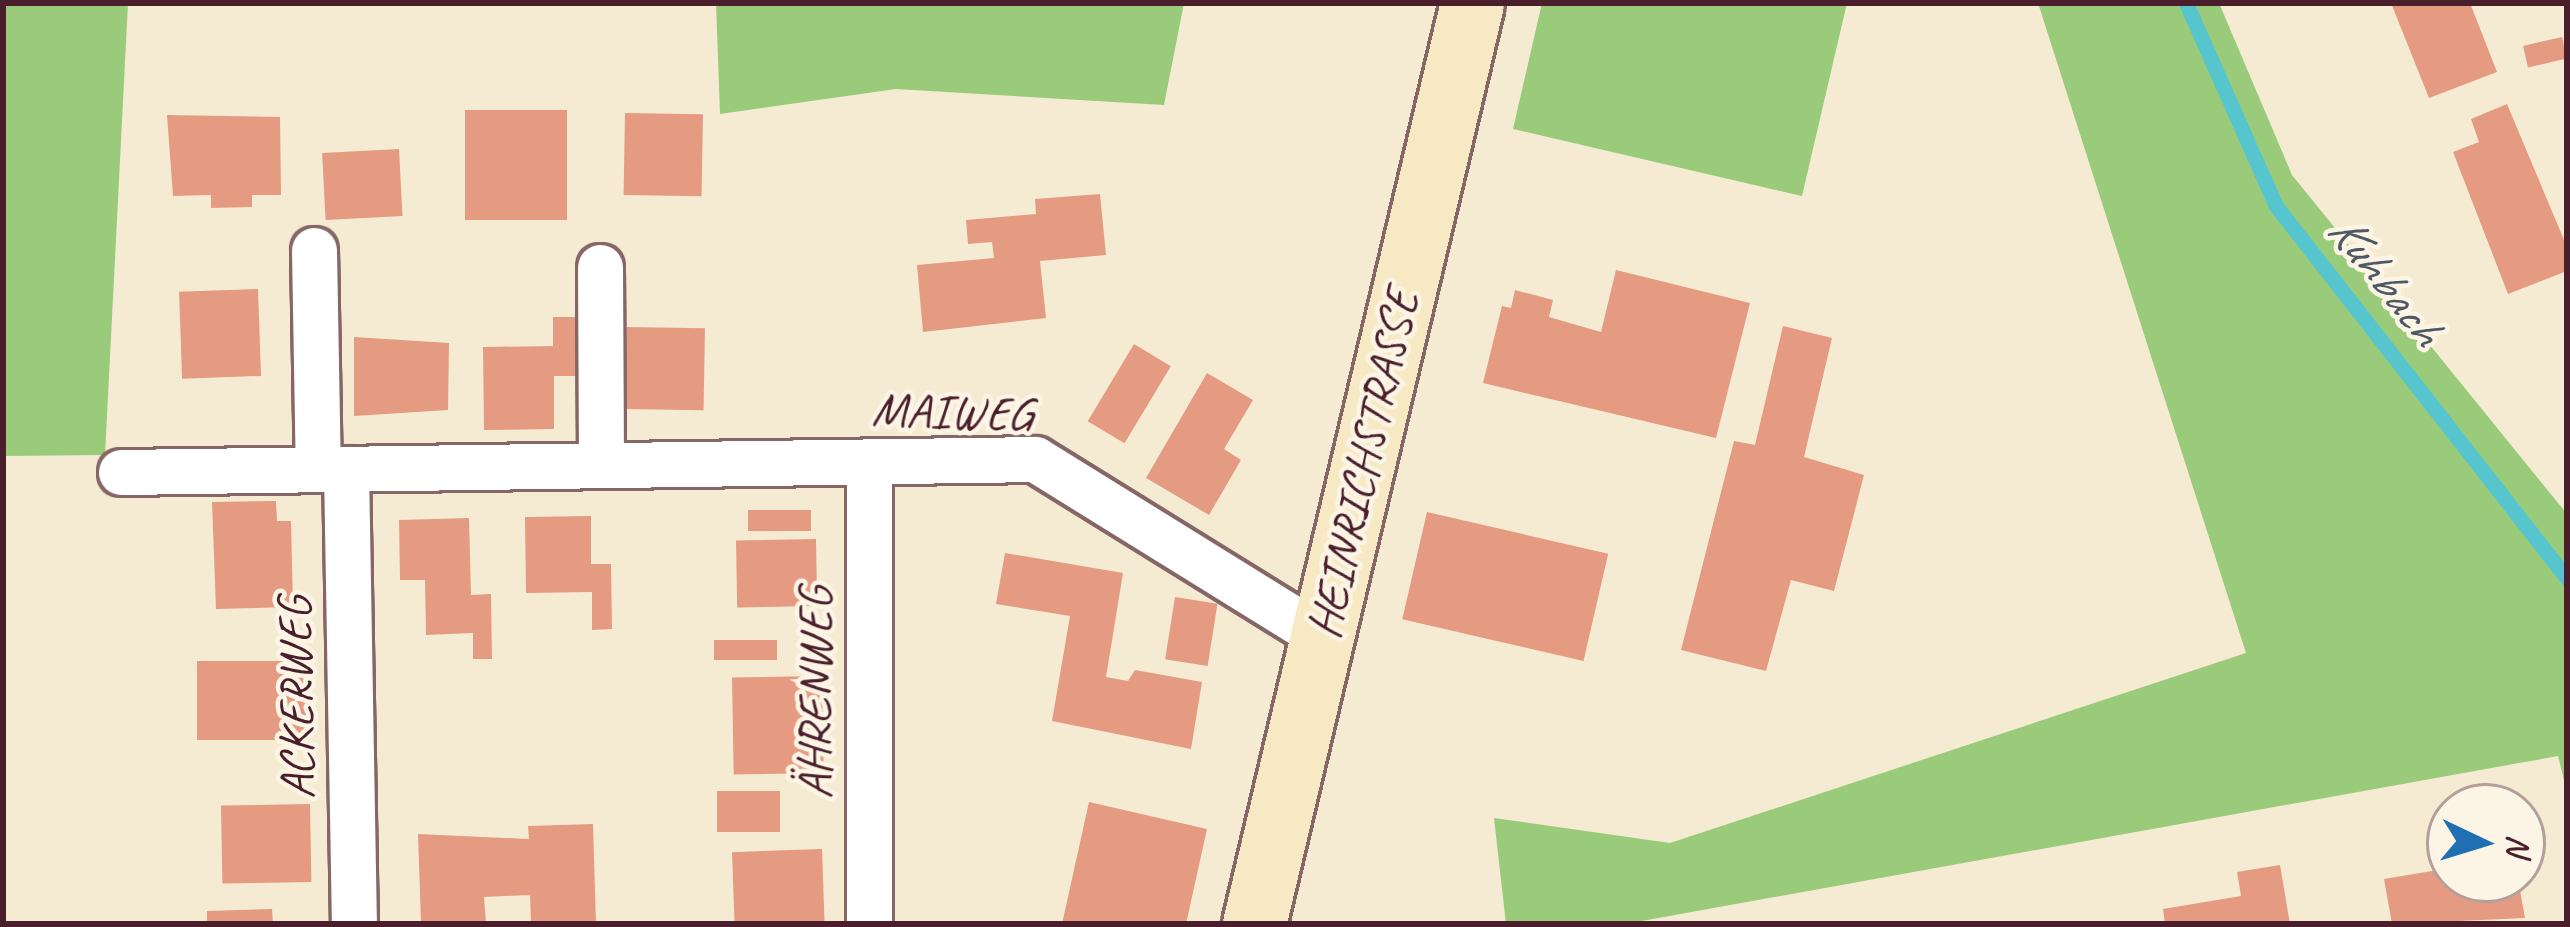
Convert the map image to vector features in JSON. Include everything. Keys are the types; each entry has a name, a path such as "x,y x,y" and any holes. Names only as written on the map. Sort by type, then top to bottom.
{"street":[{"name":"HEINRICHSTRASSE","path":"1254,924 1472,3"},
{"path":"314,250 332,469"},
{"path":"600,267 602,464"},
{"name":"MAIWEG","path":"121,472 1035,459 1322,637"},
{"name":"ÄHRENWEG","path":"869,461 869,924"},
{"name":"ACKERWEG","path":"332,469 354,924"}],"green space":[{"path":"3,3 128,3 105,455 3,456"},
{"path":"716,3 1184,3 1164,105 896,89 720,114"},
{"path":"1542,3 1847,3 1802,196 1513,129"},
{"path":"2038,3 2219,3 2292,175 2567,514 2567,792 2558,756 1625,924 1506,924 1494,818 1670,843 2246,653"}],"building":[{"path":"2391,3 2470,3 2497,72 2429,98"},
{"path":"2562,37 2567,58 2528,67 2523,46"},
{"path":"2507,104 2567,247 2567,271 2508,294 2453,152 2479,142 2471,119"},
{"path":"465,110 567,110 567,220 465,220"},
{"path":"625,113 703,114 702,196 624,195"},
{"path":"167,115 280,117 281,195 252,195 252,207 211,208 211,195 173,196"},
{"path":"399,149 403,216 326,220 322,153"},
{"path":"1100,194 1106,255 1040,261 1046,318 923,332 917,265 994,258 992,242 968,244 966,220 1036,214 1035,199"},
{"path":"1616,270 1750,303 1716,438 1483,383 1502,306 1511,308 1515,290 1553,300 1549,317 1601,332"},
{"path":"258,289 261,376 182,379 179,292"},
{"path":"553,317 577,317 577,376 554,376 554,429 484,430 483,347 553,346"},
{"path":"1783,326 1832,338 1804,457 1864,475 1834,591 1791,580 1766,671 1681,650 1734,441 1755,445"},
{"path":"627,327 705,328 704,410 626,409"},
{"path":"354,337 449,343 448,410 354,416"},
{"path":"1134,344 1171,366 1125,443 1088,421"},
{"path":"1207,373 1253,400 1224,449 1241,460 1209,515 1146,478"},
{"path":"276,501 277,521 291,521 293,607 216,609 212,502"},
{"path":"748,510 811,510 811,531 748,531"},
{"path":"1427,512 1608,554 1583,661 1402,619"},
{"path":"591,516 591,564 611,564 612,629 592,630 592,592 526,593 525,517"},
{"path":"469,518 471,595 491,594 492,659 473,659 473,633 426,635 425,580 400,580 399,520"},
{"path":"816,539 817,606 737,607 736,540"},
{"path":"1005,553 1123,573 1106,677 1128,681 1135,670 1202,682 1191,749 1052,721 1070,616 996,604"},
{"path":"1175,597 1217,604 1208,666 1165,659"},
{"path":"714,640 777,640 777,660 714,660"},
{"path":"197,661 308,661 308,740 197,740"},
{"path":"822,676 824,773 734,775 732,678"},
{"path":"717,791 780,791 780,832 717,832"},
{"path":"1089,802 1207,829 1186,924 1062,924"},
{"path":"310,804 311,882 222,884 221,806"},
{"path":"593,824 596,924 531,924 530,895 484,897 486,923 421,924 418,834 529,839 528,826"},
{"path":"822,849 825,924 735,924 732,852"},
{"path":"2280,865 2290,924 2165,924 2163,909 2241,896 2237,872"},
{"path":"2426,872 2426,903 2522,903 2525,918 2392,924 2384,879"},
{"path":"272,909 273,924 207,924 207,911"}],"waterway":[{"name":"Kuhbach","path":"2186,3 2276,206 2567,579"}]}
